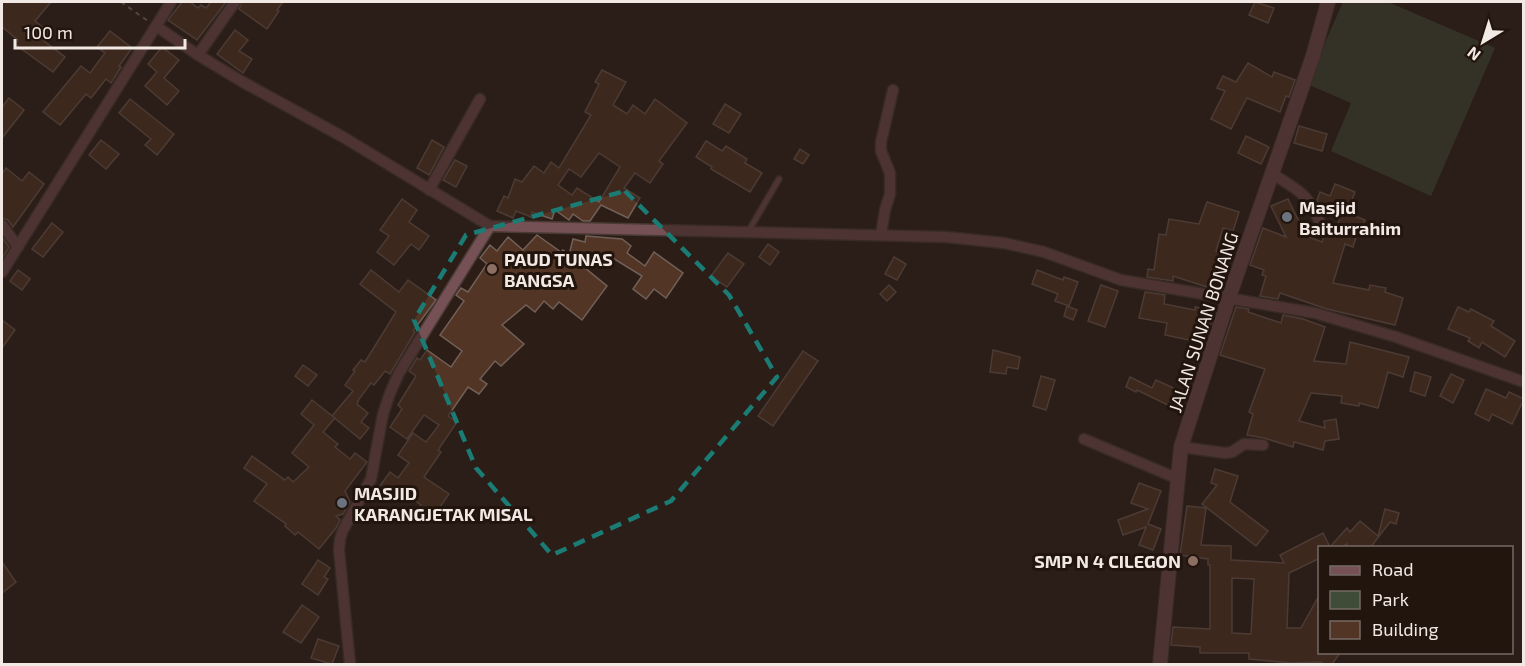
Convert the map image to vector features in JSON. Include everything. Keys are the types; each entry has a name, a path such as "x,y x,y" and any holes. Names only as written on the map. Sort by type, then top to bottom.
{"street":[{"path":"2,272 171,2"},
{"path":"198,55 235,2"},
{"name":"JALAN SUNAN BONANG","path":"1160,664 1176,478 1181,447 1229,297 1313,56 1328,2"},
{"path":"156,26 241,81 344,136 490,226 946,237 1004,243 1044,252 1121,280 1315,313 1524,382"},
{"path":"880,235 890,194 890,173 881,151 881,142 893,90"},
{"path":"429,190 480,99"},
{"path":"1271,173 1304,194 1313,206 1320,225"},
{"path":"2,225 18,247"},
{"path":"350,664 339,550 340,539 371,479 377,440 390,393 399,374 490,226"},
{"path":"1084,439 1176,478"},
{"path":"1181,447 1225,453 1232,452 1244,444 1263,445"}],"lane":[{"path":"748,232 779,178"}],"path":[{"path":"120,2 156,26"}],"highlighted area":[{"path":"625,191 729,295 777,377 671,501 552,555 476,468 414,320 466,235"}],"green space":[{"path":"1343,2 1388,2 1495,48 1431,196 1331,151 1351,103 1307,84"}],"building":[{"path":"2,2 51,2 35,21 50,33 44,41 65,57 53,72 15,44 18,40 2,27"},
{"path":"182,2 190,2 198,8 201,5 206,8 211,2 226,2 197,40 168,20"},
{"path":"242,2 283,2 267,29 239,9"},
{"path":"1255,2 1274,8 1268,23 1249,15"},
{"path":"235,30 248,40 239,51 252,59 243,73 217,54"},
{"path":"110,31 132,48 119,66 121,67 111,83 106,79 91,98 86,94 60,125 43,112 81,66 90,73 105,53 97,47"},
{"path":"162,47 179,60 164,78 179,91 167,105 145,86 157,72 148,64"},
{"path":"1248,63 1272,77 1274,72 1295,80 1280,112 1247,98 1231,129 1211,119 1225,91 1217,88 1223,76 1236,82"},
{"path":"602,70 626,82 613,105 627,114 633,105 645,114 655,99 687,123 659,161 663,164 650,183 635,173 624,188 640,198 628,218 601,205 590,221 583,221 573,214 569,220 555,210 552,219 532,212 531,217 516,211 513,218 497,211 504,196 508,198 515,179 522,182 534,166 544,173 551,162 559,168 591,115 585,112 599,84 595,82","holes":["599,153 620,167 599,202 577,188 572,195 558,185 569,169 581,177"]},
{"path":"9,98 24,110 2,138 2,107"},
{"path":"130,99 174,134 157,155 145,145 151,139 119,113"},
{"path":"725,104 741,114 729,133 713,124"},
{"path":"1299,126 1327,134 1322,151 1294,143"},
{"path":"1246,136 1269,147 1261,164 1238,153"},
{"path":"101,140 119,154 106,169 89,155"},
{"path":"432,140 444,147 429,175 417,168"},
{"path":"706,141 722,151 726,146 747,159 745,163 762,173 750,192 711,169 712,167 696,157"},
{"path":"800,149 809,155 803,164 794,159"},
{"path":"455,160 467,166 456,187 443,180"},
{"path":"6,168 22,181 29,172 44,184 13,227 8,220 2,218 2,174"},
{"path":"1335,184 1355,192 1347,213 1365,220 1361,232 1358,231 1353,247 1345,244 1333,283 1369,290 1370,285 1386,288 1385,292 1403,298 1395,325 1327,309 1280,293 1278,299 1260,296 1266,276 1262,275 1264,270 1250,265 1263,228 1286,237 1271,206 1288,199 1306,236 1322,242 1328,226 1336,229 1342,212 1319,204 1317,200 1320,192 1330,196"},
{"path":"402,199 417,210 409,222 429,236 419,250 411,244 394,265 377,252 389,236 380,230"},
{"path":"1207,202 1239,212 1233,231 1223,228 1216,251 1223,253 1219,268 1226,270 1221,287 1208,283 1207,287 1173,276 1173,281 1147,277 1148,269 1154,270 1159,234 1166,235 1169,219 1199,224"},
{"path":"52,223 63,232 43,257 32,249"},
{"path":"537,235 561,252 563,250 607,286 582,320 559,302 553,309 544,301 535,312 526,305 502,325 524,344 501,366 495,361 480,379 487,384 479,394 468,387 448,416 457,422 438,450 441,452 424,477 449,494 433,517 419,508 421,505 397,488 392,495 379,487 390,472 398,478 409,463 398,455 413,433 426,442 439,425 424,415 407,439 390,427 402,409 398,405 416,376 409,371 417,358 420,360 427,350 451,367 462,351 440,335 464,301 456,295 461,288 468,292 487,264 480,258 490,245 497,251 508,237 523,250"},
{"path":"586,236 622,239 631,246 627,253 645,266 654,252 683,273 666,298 654,289 646,299 633,289 642,276 608,255 606,264 569,255 573,239 585,242"},
{"path":"2,237 9,247 2,259"},
{"path":"768,244 779,252 770,265 759,257"},
{"path":"728,253 744,264 727,287 711,276"},
{"path":"894,257 906,264 897,280 885,274"},
{"path":"18,270 30,279 22,290 10,281"},
{"path":"371,270 399,292 408,280 436,300 413,331 415,332 390,374 385,371 374,385 371,383 359,399 357,404 368,413 361,422 369,428 360,439 332,416 353,391 345,385 355,371 353,370 361,360 365,362 396,312 360,284"},
{"path":"1037,270 1063,280 1064,277 1078,282 1069,306 1055,301 1058,294 1032,284"},
{"path":"889,285 896,292 887,301 880,294"},
{"path":"1101,285 1118,291 1105,327 1088,321"},
{"path":"1145,292 1165,295 1164,304 1195,310 1195,307 1209,310 1207,319 1212,320 1209,329 1201,328 1199,342 1165,335 1167,323 1139,318"},
{"path":"1067,306 1077,310 1073,320 1064,316"},
{"path":"1236,307 1249,309 1248,312 1281,323 1283,315 1325,327 1314,361 1346,364 1350,342 1409,357 1403,377 1388,372 1378,408 1359,403 1359,406 1341,403 1342,396 1311,393 1299,421 1325,428 1324,421 1336,419 1339,439 1325,441 1323,450 1294,442 1293,447 1247,435 1253,414 1249,412 1265,369 1220,355"},
{"path":"1458,307 1469,312 1471,309 1494,321 1491,326 1515,341 1505,357 1482,342 1479,348 1468,341 1470,338 1448,329"},
{"path":"2,320 15,330 2,348"},
{"path":"993,350 1020,357 1018,369 1007,367 1006,374 990,372"},
{"path":"803,351 818,361 773,426 758,416"},
{"path":"303,365 317,375 308,386 295,376"},
{"path":"1415,372 1431,377 1425,396 1410,391"},
{"path":"1451,374 1464,380 1453,403 1440,396"},
{"path":"1041,376 1055,380 1046,410 1033,406"},
{"path":"1130,377 1152,388 1156,380 1180,391 1172,407 1126,387"},
{"path":"1486,389 1506,398 1509,392 1524,399 1512,424 1492,414 1489,421 1475,414"},
{"path":"312,400 335,418 323,432 338,444 335,447 350,459 355,453 367,462 345,491 350,502 343,514 336,516 340,520 336,528 319,549 298,532 295,535 285,526 286,524 254,501 267,484 244,468 252,456 285,480 288,477 293,482 309,467 292,453 314,425 301,414"},
{"path":"1215,469 1238,476 1230,502 1268,531 1256,546 1202,504 1217,485 1211,483"},
{"path":"1139,483 1161,491 1148,524 1161,529 1153,550 1139,545 1146,527 1123,535 1118,520 1148,509 1131,503"},
{"path":"1187,506 1206,508 1201,545 1231,546 1231,560 1284,563 1280,555 1323,533 1330,546 1318,546 1318,559 1289,573 1287,628 1301,628 1318,598 1318,654 1340,654 1332,664 1249,659 1249,653 1200,653 1200,647 1171,645 1173,627 1210,629 1210,565 1208,565 1208,559 1180,555","holes":["1232,578 1254,579 1251,634 1232,633"]},
{"path":"1385,509 1399,513 1396,524 1390,522 1372,546 1346,546 1347,544 1331,546 1347,528 1350,532 1360,521 1378,536"},
{"path":"318,560 330,568 324,577 328,579 318,595 302,584"},
{"path":"2,562 16,582 2,593"},
{"path":"302,605 319,617 301,643 283,632"},
{"path":"318,639 339,646 332,664 311,658"}],"place":[{"name":"Masjid Baiturrahim","path":"1287,217"},
{"name":"PAUD TUNAS BANGSA","path":"492,269"},
{"name":"MASJID KARANGJETAK MISAL","path":"342,503"},
{"name":"SMP N 4 CILEGON","path":"1193,561"}]}
